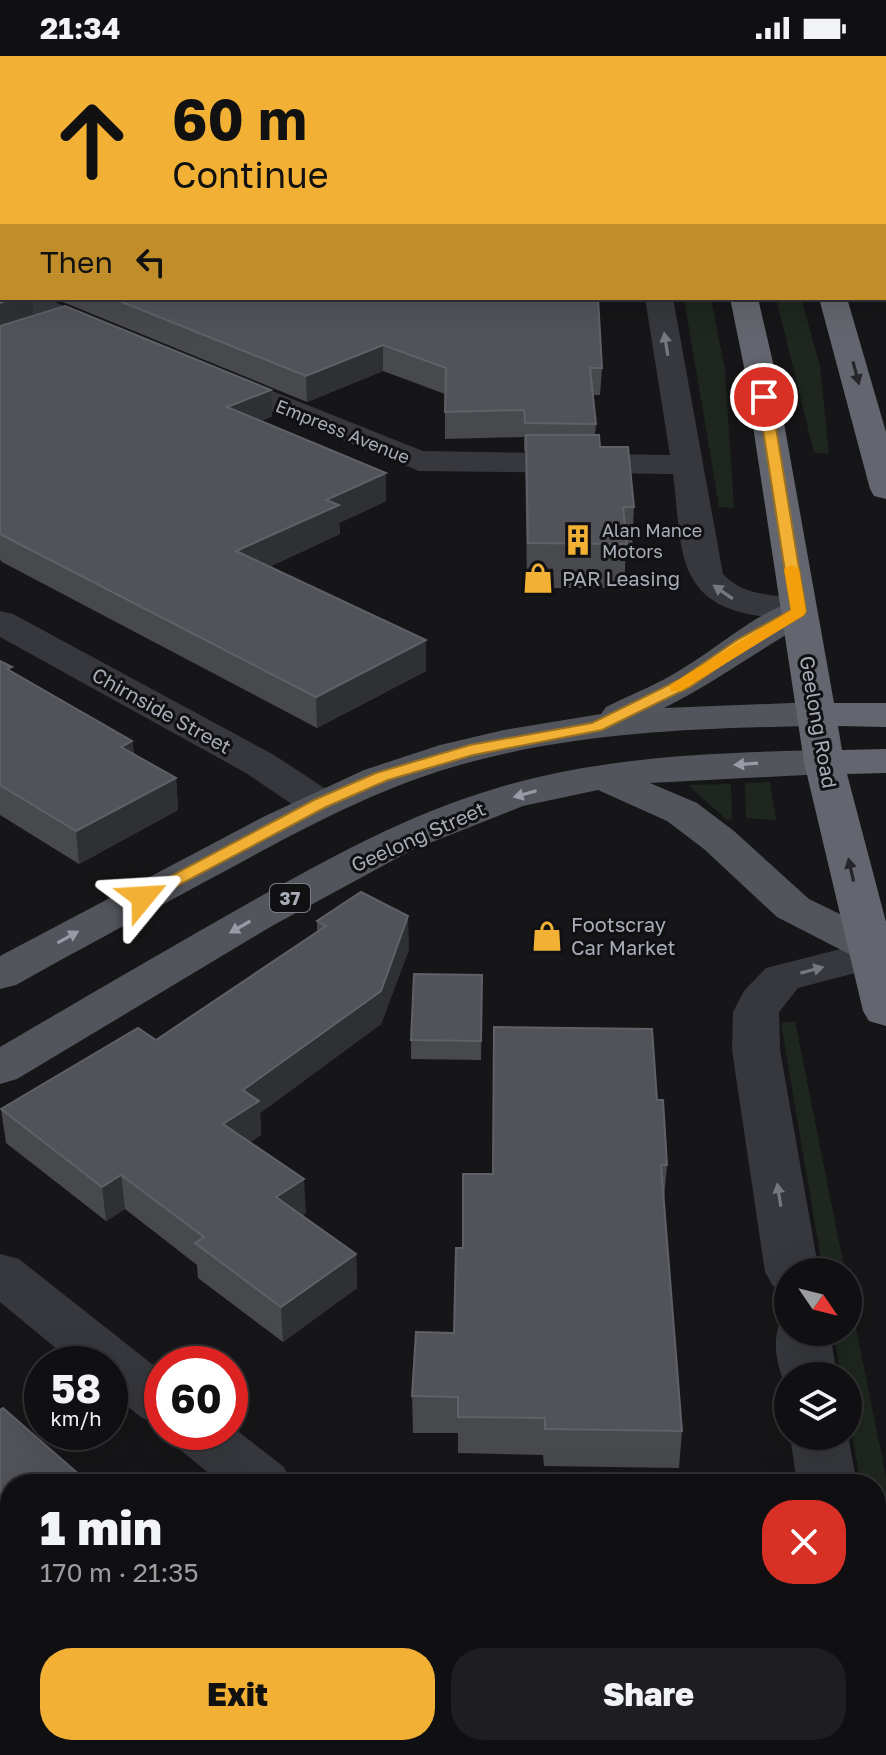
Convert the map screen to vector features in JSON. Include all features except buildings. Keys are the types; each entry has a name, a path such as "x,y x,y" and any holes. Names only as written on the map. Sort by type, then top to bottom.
{"highway":[{"name":"Geelong Road","path":"744,300 759,367 824,762 886,1011"},
{"path":"834,300 886,489"},
{"path":"816,714 886,715"},
{"name":"Geelong Street","path":"824,762 886,761"}],"main road":[{"path":"596,727 684,683 798,610"},
{"path":"0,975 320,804 414,765 517,740 596,727 737,715 816,714"},
{"name":"Geelong Street","path":"0,1068 258,916 395,842 493,803 601,777 750,764 824,762"},
{"path":"601,777 682,812 719,840 793,908 870,950"}],"street":[{"path":"26,300 126,342"},
{"path":"659,300 703,570 712,585 725,596 742,603 798,610"},
{"path":"26,333 68,318"},
{"name":"Empress Avenue","path":"185,366 419,461 686,465"},
{"name":"Chirnside Street","path":"0,622 260,764 320,804"},
{"path":"790,1258 756,1050 756,1012 760,1001 782,978 870,950"},
{"path":"0,1273 144,1389"},
{"path":"220,1450 250,1474"},
{"path":"821,1450 825,1474"}],"shaded area":[{"path":"684,300 711,300 725,370 734,508 719,507"},
{"path":"776,300 802,300 820,366 829,454 814,453"},
{"path":"770,782 776,820 746,818 745,783"},
{"path":"731,784 732,819 727,820 688,785"},
{"path":"795,1021 842,1258 821,1258 781,1023"},
{"path":"836,1346 860,1346 885,1474 859,1474 855,1450 862,1450 862,1362 838,1362"}],"slow traffic":[{"path":"676,688 799,611 791,569"}],"place":[{"name":"Alan Mance Motors","path":"578,540"},
{"name":"PAR Leasing","path":"538,578"},
{"name":"Footscray Car Market","path":"547,936"}],"route":[{"path":"143,897 320,804 382,777 470,750 596,727 709,669 743,644 799,611 764,397"}]}
